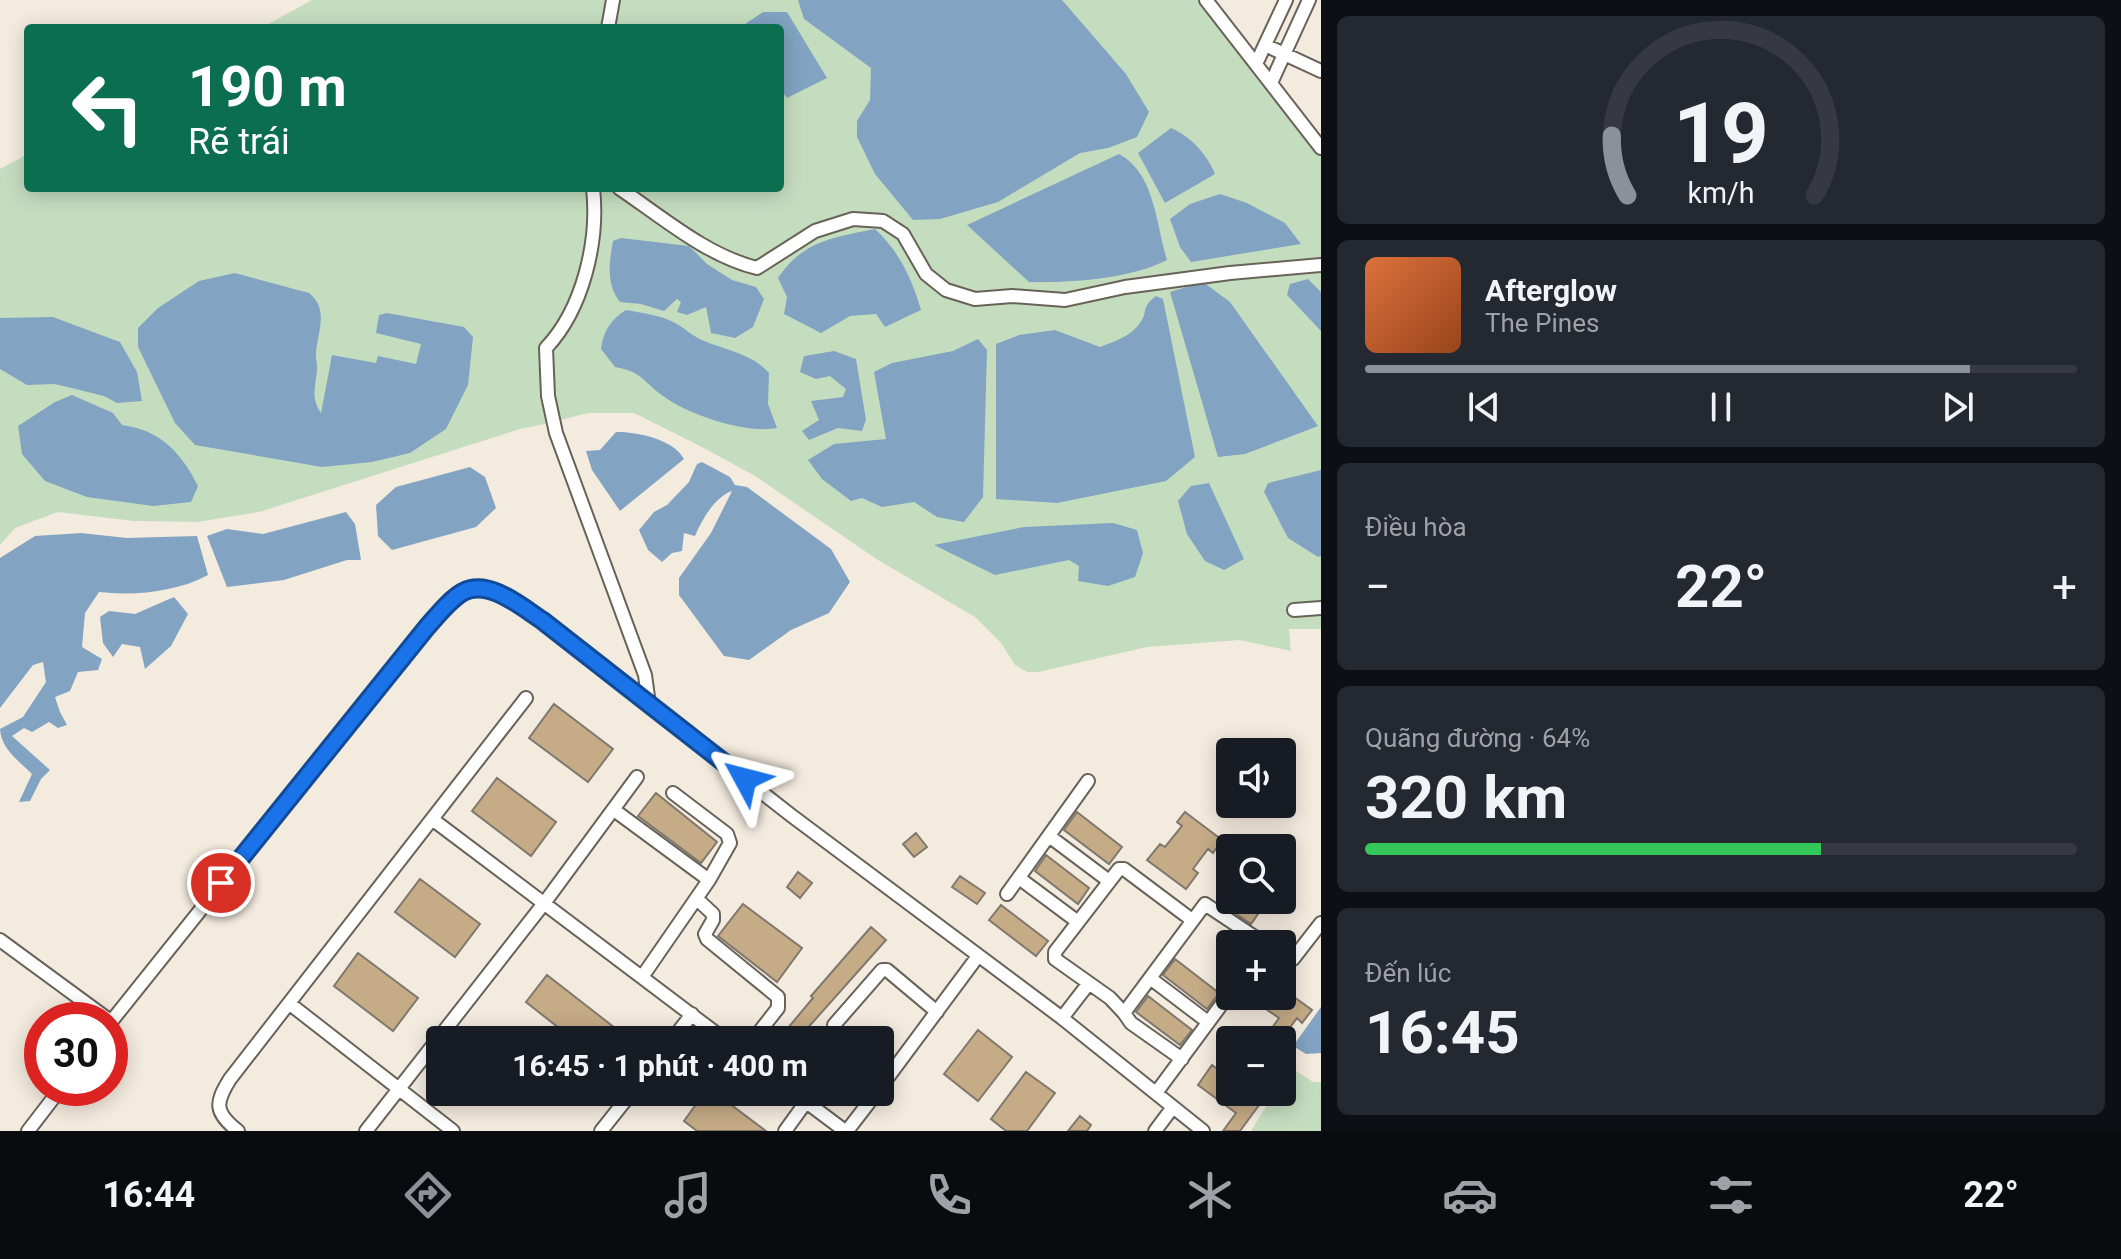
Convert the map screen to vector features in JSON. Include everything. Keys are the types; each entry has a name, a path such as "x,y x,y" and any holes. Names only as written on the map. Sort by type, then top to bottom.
{"street":[{"path":"609,24 613,0"},
{"path":"1206,0 1321,148"},
{"path":"1256,64 1286,0"},
{"path":"1271,83 1309,0"},
{"path":"1265,45 1321,71"},
{"path":"593,192 592,232 580,292 546,348 548,396 556,433 645,675 649,704"},
{"path":"625,192 737,263 757,268 815,231 853,219 883,221 903,234 926,274 946,290 975,299 1012,296 1065,300 1125,287 1321,265"},
{"path":"125,1002 427,627 465,590 487,589 510,599 543,621 1062,1018 1203,1131"},
{"path":"1294,610 1321,608"},
{"path":"233,1129 222,1115 219,1096 526,698"},
{"path":"366,1131 545,902 637,777"},
{"path":"1007,894 1088,781"},
{"path":"642,977 698,900 730,843 727,834 673,793"},
{"path":"614,810 709,880"},
{"path":"432,819 707,1026"},
{"path":"1049,836 1109,881"},
{"path":"1182,1059 1131,1023 1124,1013 1089,983 1055,959 1055,952 1119,869 1124,869 1192,920"},
{"path":"1019,878 1078,922"},
{"path":"698,900 713,914 705,934 707,939 778,997 778,1008 764,1026"},
{"path":"1124,1013 1205,904 1245,930"},
{"path":"1296,956 1321,923"},
{"path":"0,940 84,1002"},
{"path":"894,1070 978,956"},
{"path":"834,1025 876,976 887,970 937,1012"},
{"path":"1150,978 1208,1022"},
{"path":"1062,1018 1089,983"},
{"path":"290,1004 453,1131"},
{"path":"1156,1093 1217,1010"},
{"path":"683,1026 692,1014"},
{"path":"28,1131 47,1106"},
{"path":"601,1131 621,1106"},
{"path":"785,1131 803,1106"},
{"path":"812,1106 846,1131 866,1106"},
{"path":"1155,1131 1173,1107"}],"green space":[{"path":"312,0 1201,0 1321,155 1321,262 1064,295 975,294 948,286 930,271 905,231 853,215 757,264 738,259 633,192 784,192 784,24 268,24"},
{"path":"24,156 24,192 589,192 588,232 576,290 550,338 549,423 520,429 259,512 197,522 134,521 58,512 15,528 0,545 0,169"},
{"path":"596,192 618,192 660,222 758,273 825,232 862,223 880,226 904,242 944,294 1066,304 1127,291 1233,277 1321,270 1321,470 1264,492 1288,538 1321,556 1321,629 1289,629 1291,651 1240,640 1147,647 1027,672 1015,665 1001,643 975,617 878,560 755,476 700,446 634,413 588,413 557,421 550,350 572,318"},
{"path":"1296,1071 1313,1082 1321,1082 1321,1131 1251,1131 1266,1106 1296,1106"}],"water":[{"path":"798,0 1062,0 1126,74 1149,112 1137,137 1108,148 1080,153 998,202 940,219 913,220 875,174 857,137 857,121 870,100 871,68 804,19"},
{"path":"763,12 787,12 827,78 787,98 784,94 784,24 745,24"},
{"path":"1171,128 1197,146 1215,174 1165,203 1138,153"},
{"path":"1119,154 1131,163 1147,187 1167,260 1118,276 1029,282 967,225"},
{"path":"1220,194 1247,203 1285,223 1301,244 1191,262 1180,247 1170,219 1190,204"},
{"path":"875,229 904,266 921,310 885,327 876,314 850,316 821,333 784,314 787,297 778,278 787,266 820,243"},
{"path":"621,238 689,246 707,264 732,280 756,287 764,299 753,327 735,338 711,333 706,307 687,315 677,312 681,302 677,299 664,311 620,302 612,288 610,265 613,241"},
{"path":"235,273 309,293 315,299 321,321 314,392 321,413 332,355 376,363 378,356 416,364 421,344 376,333 379,315 387,313 464,327 473,337 468,385 446,429 410,453 372,462 322,467 195,445 175,423 138,347 138,328 158,308 199,281"},
{"path":"1308,279 1321,292 1321,331 1287,295 1290,284"},
{"path":"1203,282 1230,302 1318,426 1245,454 1218,457 1170,292"},
{"path":"1156,296 1163,299 1195,457 1166,481 1057,503 996,499 996,344 1019,335 1055,330 1100,347 1132,332"},
{"path":"626,310 670,320 698,338 747,357 762,367 769,373 768,404 777,428 734,426 702,416 674,403 637,374 615,367 601,349 602,343 612,322"},
{"path":"53,317 120,342 137,372 142,401 117,403 104,396 55,384 27,385 0,369 0,318"},
{"path":"978,339 987,350 983,497 964,522 937,517 914,502 882,507 862,498 851,501 822,479 808,460 834,444 886,439 874,372 892,363 953,351"},
{"path":"834,351 856,359 866,420 862,431 838,428 809,440 802,431 819,420 811,401 843,397 846,389 830,376 816,379 800,372 804,356"},
{"path":"72,395 113,413 122,425 148,432 168,445 198,486 191,502 153,506 87,497 45,481 22,454 18,426"},
{"path":"616,432 644,435 663,442 672,446 684,459 620,511 592,470 586,451 600,450"},
{"path":"702,462 730,477 735,485 747,487 831,549 850,582 829,613 791,630 749,660 724,656 679,595 679,578 711,533 732,491 715,503 695,536 684,533 682,551 672,553 662,562 648,550 639,530 654,512 667,505 689,482 697,464"},
{"path":"470,467 485,477 496,508 476,527 392,550 378,536 376,505 396,487"},
{"path":"1321,470 1321,556 1318,557 1288,538 1264,492 1268,483"},
{"path":"1209,483 1244,559 1224,570 1205,561 1187,534 1178,501 1191,486"},
{"path":"346,512 355,524 361,560 347,560 284,580 227,587 207,536 227,529 263,534"},
{"path":"1113,523 1137,530 1143,553 1135,577 1108,586 1078,581 1079,566 1069,560 995,575 934,545 1024,527"},
{"path":"81,533 127,538 197,536 208,575 155,591 99,592 85,613 82,647 102,659 98,670 78,672 70,691 55,697 67,725 58,728 49,722 32,732 24,728 12,736 50,770 41,779 30,801 19,802 32,774 7,749 0,729 23,717 46,682 43,662 33,665 0,708 0,558 35,536"},
{"path":"174,597 188,614 171,646 145,669 140,647 122,644 113,657 103,643 100,617 109,611 135,614"},
{"path":"1321,1007 1321,1053 1306,1054 1296,1048 1296,1042"}],"building":[{"path":"554,704 613,749 588,782 529,738"},
{"path":"497,778 556,822 531,856 472,811"},
{"path":"656,793 717,842 701,863 638,816"},
{"path":"1077,812 1122,847 1109,864 1064,830"},
{"path":"1185,812 1216,835 1216,849 1213,853 1208,849 1193,869 1198,873 1186,889 1147,860 1160,844 1165,847 1182,826 1177,822"},
{"path":"916,833 927,847 914,857 903,844"},
{"path":"1046,855 1089,888 1078,904 1035,871"},
{"path":"798,872 812,883 800,898 787,887"},
{"path":"960,876 985,893 977,904 952,887"},
{"path":"420,879 480,924 455,957 395,912"},
{"path":"743,904 802,948 777,982 718,936"},
{"path":"1001,905 1048,941 1036,956 989,920"},
{"path":"1236,914 1258,914 1251,924"},
{"path":"871,927 886,940 809,1026 790,1026 813,998 811,996"},
{"path":"358,953 418,998 393,1031 334,986"},
{"path":"1175,959 1216,991 1216,997 1207,1009 1163,975"},
{"path":"547,975 612,1026 556,1026 526,1002"},
{"path":"1148,996 1192,1030 1180,1045 1136,1012"},
{"path":"1296,998 1312,1010 1302,1023 1297,1018 1291,1026 1273,1026 1279,1018 1267,1010 1296,1010"},
{"path":"978,1030 1012,1057 978,1101 944,1074"},
{"path":"1212,1065 1216,1068 1216,1098 1198,1085"},
{"path":"1026,1072 1055,1093 1027,1131 1006,1131 991,1119"},
{"path":"695,1106 733,1106 766,1131 697,1131 684,1121"},
{"path":"1226,1106 1258,1106 1240,1131 1223,1131 1236,1113"},
{"path":"1080,1116 1091,1125 1087,1131 1068,1131"}],"route":[{"path":"221,883 427,627 465,590 487,589 510,599 543,621 745,779"}]}
